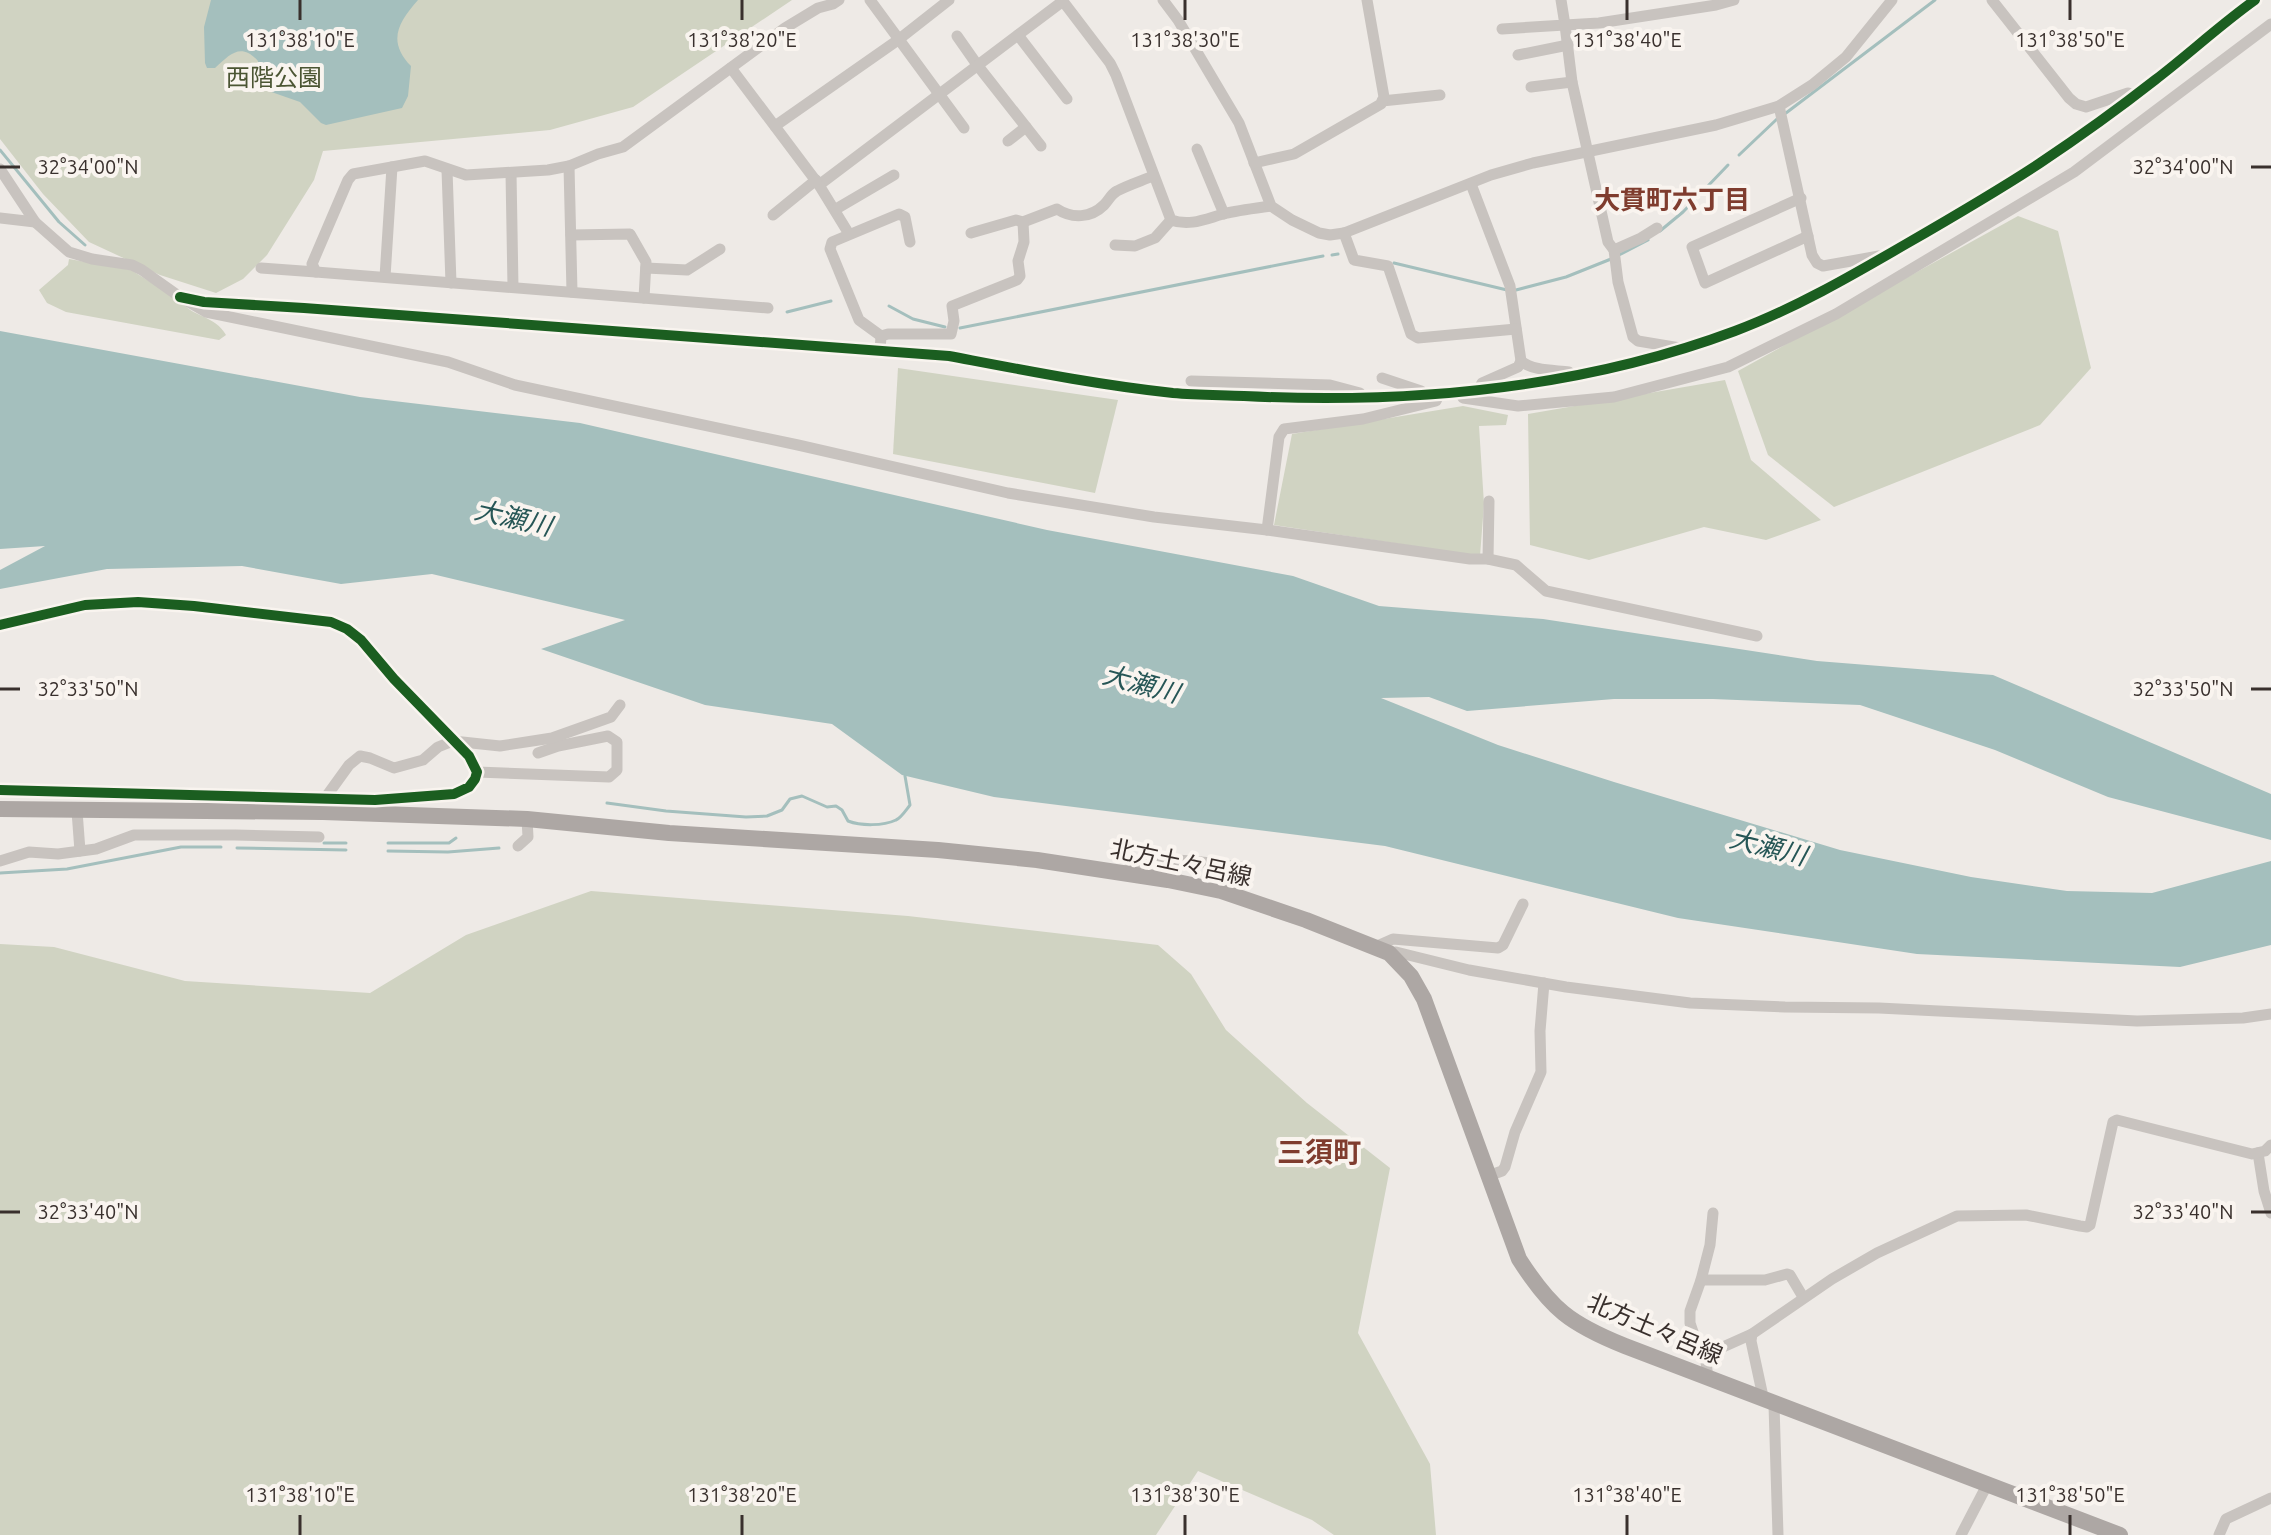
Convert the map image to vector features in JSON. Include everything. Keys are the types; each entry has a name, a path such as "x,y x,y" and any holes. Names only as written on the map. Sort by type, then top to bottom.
{"main road":[{"name":"北方土々呂線","path":"0,809 77,811 320,805 527,819 669,833 938,850 1037,860 1221,891 1382,950 1411,976 1424,999 1519,1259 1538,1289 1561,1313 1600,1336 2120,1535"}],"street":[{"path":"316,272 312,264 353,174 425,161 466,175 548,170 623,147 785,28 818,8 839,0"},
{"path":"870,0 964,128"},
{"path":"775,126 898,40 949,0"},
{"path":"773,215 978,66 1062,0 1110,63 1171,220 1182,224 1271,206"},
{"path":"1163,0 1239,123 1271,206 1292,220 1330,235 1344,233 1533,163 1716,125 1779,106 1812,85 1846,57 1892,0"},
{"path":"1254,163 1294,154 1381,104 1384,97 1367,0"},
{"path":"1561,0 1572,82 1633,337 1638,341 1682,349"},
{"path":"1502,29 1599,23 1734,0"},
{"path":"1992,0 2076,104 2086,107 2128,93 2136,95"},
{"path":"180,297 204,302 949,356 1175,393 1286,398 1368,397 1507,386 1581,373 1682,349 1738,330 1780,311 1888,255 2042,162 2136,95 2255,0"},
{"path":"1460,391 1463,398 1518,406 1614,397 1728,367 1836,314 2074,172 2271,24"},
{"path":"1018,35 1067,99"},
{"path":"957,36 1041,146"},
{"path":"1518,55 1568,45"},
{"path":"731,68 818,182 849,234"},
{"path":"1531,87 1572,82"},
{"path":"1382,101 1440,95"},
{"path":"1779,106 1817,263 1823,266 1888,255"},
{"path":"1008,141 1026,127"},
{"path":"1197,149 1224,214"},
{"path":"569,166 572,292"},
{"path":"385,277 392,167"},
{"path":"0,169 35,222 69,252 132,265 206,312 448,362 515,385 1008,493 1154,517 1488,559 1516,565 1546,591 1757,636"},
{"path":"447,170 451,283"},
{"path":"511,173 513,287"},
{"path":"836,209 894,175"},
{"path":"971,233 1016,220 1023,222 1057,209 1072,217 1098,211 1113,193 1153,176"},
{"path":"1471,184 1510,286 1521,361 1518,367 1482,383 1478,389"},
{"path":"1801,198 1692,247 1705,283 1808,236"},
{"path":"910,242 905,217 899,214 832,242 830,249 859,320 881,336 904,332 951,334 954,321 952,306 1017,280 1020,276 1018,261 1024,242 1023,222"},
{"path":"0,218 35,222"},
{"path":"1115,245 1135,246 1155,238 1171,220"},
{"path":"1614,250 1657,228"},
{"path":"1344,233 1354,260 1388,266 1411,334 1418,338 1516,329"},
{"path":"571,235 630,234 646,262 644,298"},
{"path":"646,268 687,270 720,249"},
{"path":"261,268 768,308"},
{"path":"880,351 881,336"},
{"path":"1521,361 1535,368 1581,373"},
{"path":"1382,378 1434,394"},
{"path":"1191,381 1330,385 1368,397"},
{"path":"1267,530 1279,437 1284,429 1363,419 1436,401 1434,394"},
{"path":"1488,559 1489,501"},
{"path":"0,625 85,605 138,602 331,622 361,640 394,679 469,756 477,772 469,787 454,794 320,805 0,790"},
{"path":"320,805 349,765 360,756 394,768 423,760 438,747 453,741 500,746 552,738 611,717 620,705"},
{"path":"477,772 609,777 617,770 617,742 608,736 538,753"},
{"path":"77,811 80,851"},
{"path":"518,846 528,837 527,819"},
{"path":"0,861 29,852 58,854 96,849 134,835 319,837"},
{"path":"1123,873 1135,864 1166,861 1248,868"},
{"path":"1382,950 1393,939 1498,948 1503,945 1523,904"},
{"path":"1382,950 1544,983 1690,1003 1879,1008 2137,1021 2243,1018 2271,1014"},
{"path":"1488,1176 1505,1167 1515,1132 1539,1079 1544,983"},
{"path":"1705,1355 1752,1334 1803,1297 1877,1253 1957,1216 2026,1215 2087,1227 2090,1225 2113,1122 2117,1120 2252,1154 2271,1145"},
{"path":"2258,1153 2271,1213"},
{"path":"1708,1378 1705,1355 1690,1323 1690,1311 1710,1245 1713,1213"},
{"path":"1701,1280 1765,1280 1787,1274 1803,1297"},
{"path":"1752,1334 1762,1392 1767,1402 1778,1535"},
{"path":"1961,1535 1987,1485"},
{"path":"2219,1535 2226,1519 2271,1498"}],"green space":[{"name":"西階公園","path":"0,0 792,0 633,107 550,130 323,151 314,180 267,255 243,279 216,293 160,275 89,242 43,194 0,139"},
{"path":"2018,216 2058,231 2091,368 2040,425 1834,507 1768,455 1738,371"},
{"path":"69,259 131,270 216,324 226,335 219,340 66,312 47,303 39,290 68,265"},
{"path":"898,368 1118,400 1095,493 893,454"},
{"path":"1725,380 1751,460 1821,520 1766,540 1704,527 1589,560 1530,545 1528,414"},
{"path":"1463,406 1508,415 1506,425 1479,426 1484,504 1480,556 1274,525 1292,434"},
{"path":"591,891 908,916 1158,945 1191,974 1226,1030 1307,1103 1390,1168 1358,1333 1430,1464 1436,1535 1334,1535 1312,1520 1198,1471 1156,1535 0,1535 0,944 54,947 185,981 370,993 466,935"}],"water":[{"path":"211,0 418,0 405,16 398,32 399,48 411,66 408,96 402,108 326,125 300,102 260,88 257,84 258,61 246,52 236,52 215,68 207,68 204,27"},
{"name":"大瀬川","path":"0,331 360,397 580,423 1047,530 1293,576 1379,606 1543,619 1817,661 1993,675 2271,794 2271,840 2108,797 1995,750 1860,705 1713,699 1614,699 1467,711 1429,697 1381,698 1498,745 1614,782 1840,850 1971,877 2067,891 2152,893 2271,861 2271,945 2180,967 1917,954 1678,918 1385,846 994,797 902,775 832,724 705,705 541,649 625,620 432,574 341,584 242,566 107,569 0,589 0,570 45,546 0,549"}],"waterway":[{"path":"1786,113 1935,0"},
{"path":"1739,155 1777,119"},
{"path":"0,150 59,222 85,245"},
{"path":"1660,231 1728,165"},
{"path":"1619,255 1648,240"},
{"path":"1332,255 1338,254"},
{"path":"960,328 1323,256"},
{"path":"1516,290 1566,277 1611,259"},
{"path":"1394,263 1507,290"},
{"path":"787,312 831,301"},
{"path":"889,306 913,319 945,327"},
{"path":"607,803 746,817 767,816 782,810 790,799 802,796 827,807 836,806 848,821 879,824 898,819 910,805 905,776"},
{"path":"388,843 449,843 456,838"},
{"path":"324,843 346,843"},
{"path":"0,873 67,869 181,847 221,847"},
{"path":"237,848 346,850"},
{"path":"388,851 448,852 499,848"}],"cycle path":[{"path":"180,297 204,302 949,356 1182,394 1368,397 1493,388 1616,367 1676,351 1735,331 1801,302 1990,195 2040,163 2127,102 2255,0"},
{"path":"0,625 85,605 138,602 331,622 361,640 394,679 469,756 477,772 469,787 454,794 375,800 0,790"}],"district":[{"name":"大貫町六丁目","path":"1672,200"},
{"name":"三須町","path":"1319,1152"}]}
